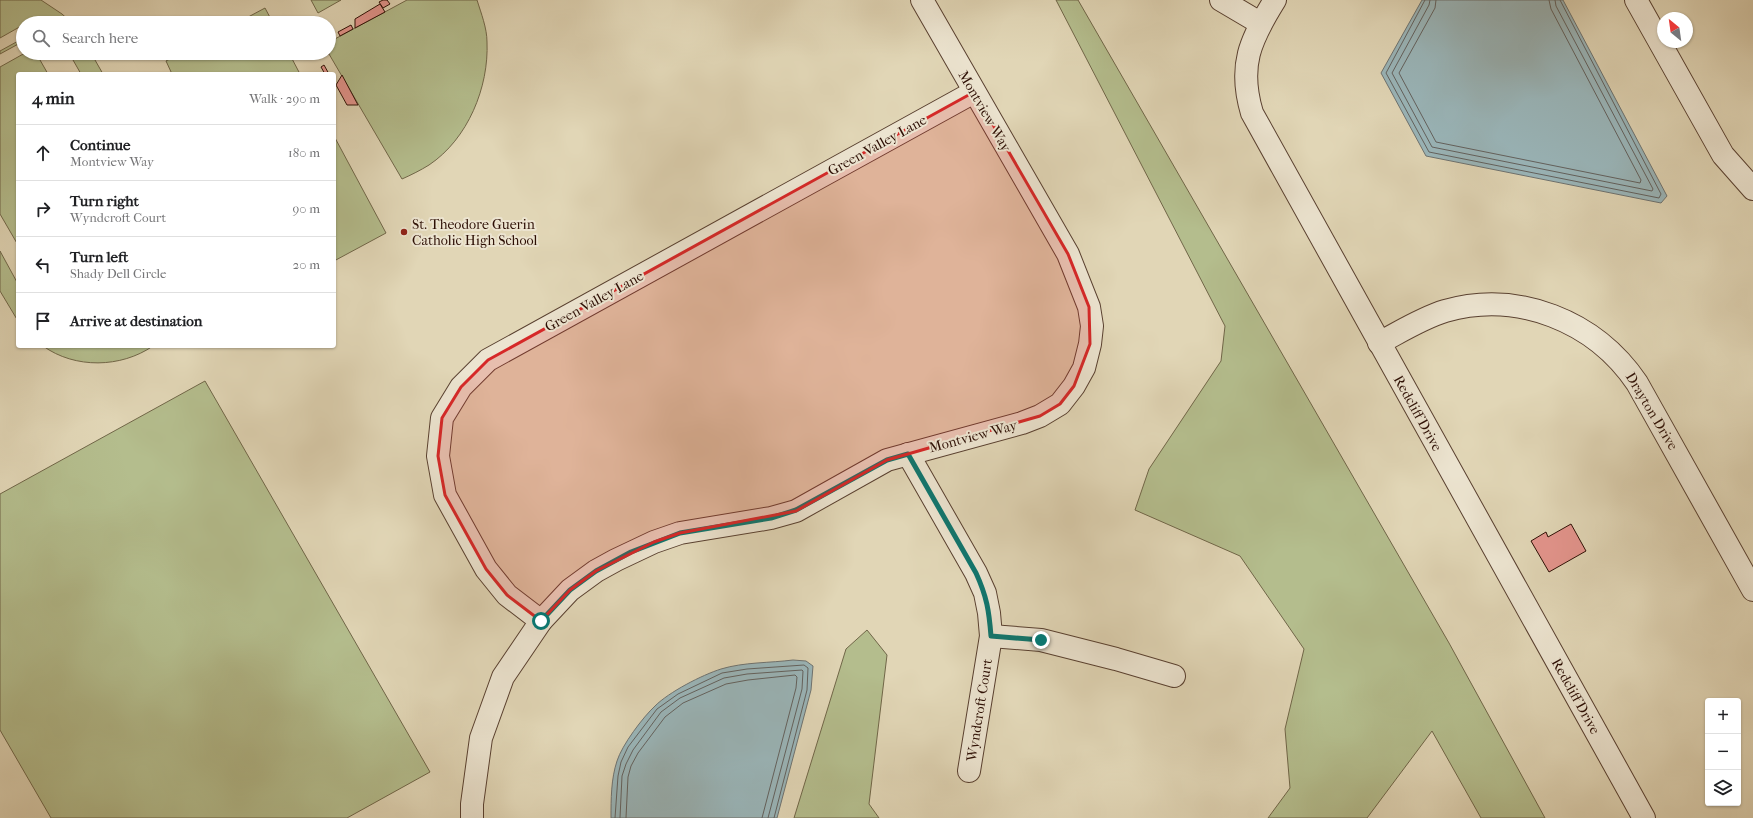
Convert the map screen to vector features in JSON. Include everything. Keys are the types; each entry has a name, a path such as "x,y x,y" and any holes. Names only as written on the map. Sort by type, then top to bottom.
{"street":[{"name":"Montview Way","path":"472,818 472,804 482,738 503,677 541,621 570,590 596,571 631,552 680,533 771,518 796,510 887,460 1022,423 1040,416 1060,404 1074,386 1084,368 1090,344 1092,326 1089,307 1068,254 922,0"},
{"path":"1221,0 1260,23"},
{"name":"Redcliff Drive","path":"1275,0 1260,23 1251,46 1246,71 1246,88 1252,113 1644,818"},
{"path":"1636,0 1723,155 1753,189"},
{"name":"Green Valley Lane","path":"541,621 507,595 486,569 445,495 438,456 442,418 461,387 488,360 974,92"},
{"name":"Drayton Drive","path":"1379,343 1429,317 1445,311 1461,307 1493,305 1509,305 1544,312 1570,323 1584,331 1607,348 1624,365 1637,382 1753,590"},
{"name":"Wyndcroft Court","path":"908,454 985,593 989,613 991,636 969,771"},
{"path":"991,636 1041,640 1116,659 1174,676"}],"highlighted area":[{"path":"974,92 1068,254 1089,307 1090,344 1074,386 1060,404 1040,416 887,460 796,511 680,533 654,542 596,571 570,590 541,621 507,595 486,569 445,495 438,456 442,418 461,387 488,360"}],"green space":[{"path":"0,0 41,0 64,16 16,16 16,29 0,38"},
{"path":"311,0 341,0 318,13"},
{"path":"407,0 477,0 484,21 487,42 487,59 484,77 480,94 465,127 443,154 429,165 402,179 333,60 336,60 336,38"},
{"path":"1056,0 1078,0 1449,643 1545,818 1481,818 1432,731 1367,818 1268,818 1290,788 1285,729 1304,649 1240,556 1135,510 1149,469 1221,361 1225,326"},
{"path":"265,8 269,16 250,16"},
{"path":"16,42 16,45 0,54 0,51"},
{"path":"16,58 16,60 40,60 47,72 16,72 16,242 0,214 0,67"},
{"path":"73,60 95,60 102,72 80,72"},
{"path":"293,60 299,72 171,72 166,61"},
{"path":"336,140 386,233 336,260"},
{"path":"0,251 16,280 16,318 0,291"},
{"path":"46,348 149,348 127,359 98,363 69,359"},
{"path":"205,381 430,772 347,818 51,818 0,730 0,494"},
{"path":"867,630 887,655 869,804 879,818 794,818 846,649"}],"water":[{"path":"1422,0 1563,0 1667,196 1661,203 1426,156 1381,73"},
{"path":"793,660 806,661 813,666 811,690 777,818 611,818 612,782 617,761 628,739 639,724 661,701 686,684 721,669 748,664"}],"building":[{"path":"387,0 390,4 383,8 379,2"},
{"path":"380,4 385,12 355,28 355,19"},
{"path":"351,25 353,29 340,36 338,32"},
{"path":"324,65 328,72 324,72 321,67"},
{"path":"342,75 358,105 347,105 336,85"},
{"path":"1571,524 1586,551 1549,572 1531,541 1546,532 1548,537"}],"place":[{"name":"St. Theodore Guerin Catholic High School","path":"404,232"}],"route":[{"path":"541,621 570,590 596,571 631,552 680,533 771,518 796,510 887,460 908,454 976,573 985,593 991,636 1041,640"}]}
